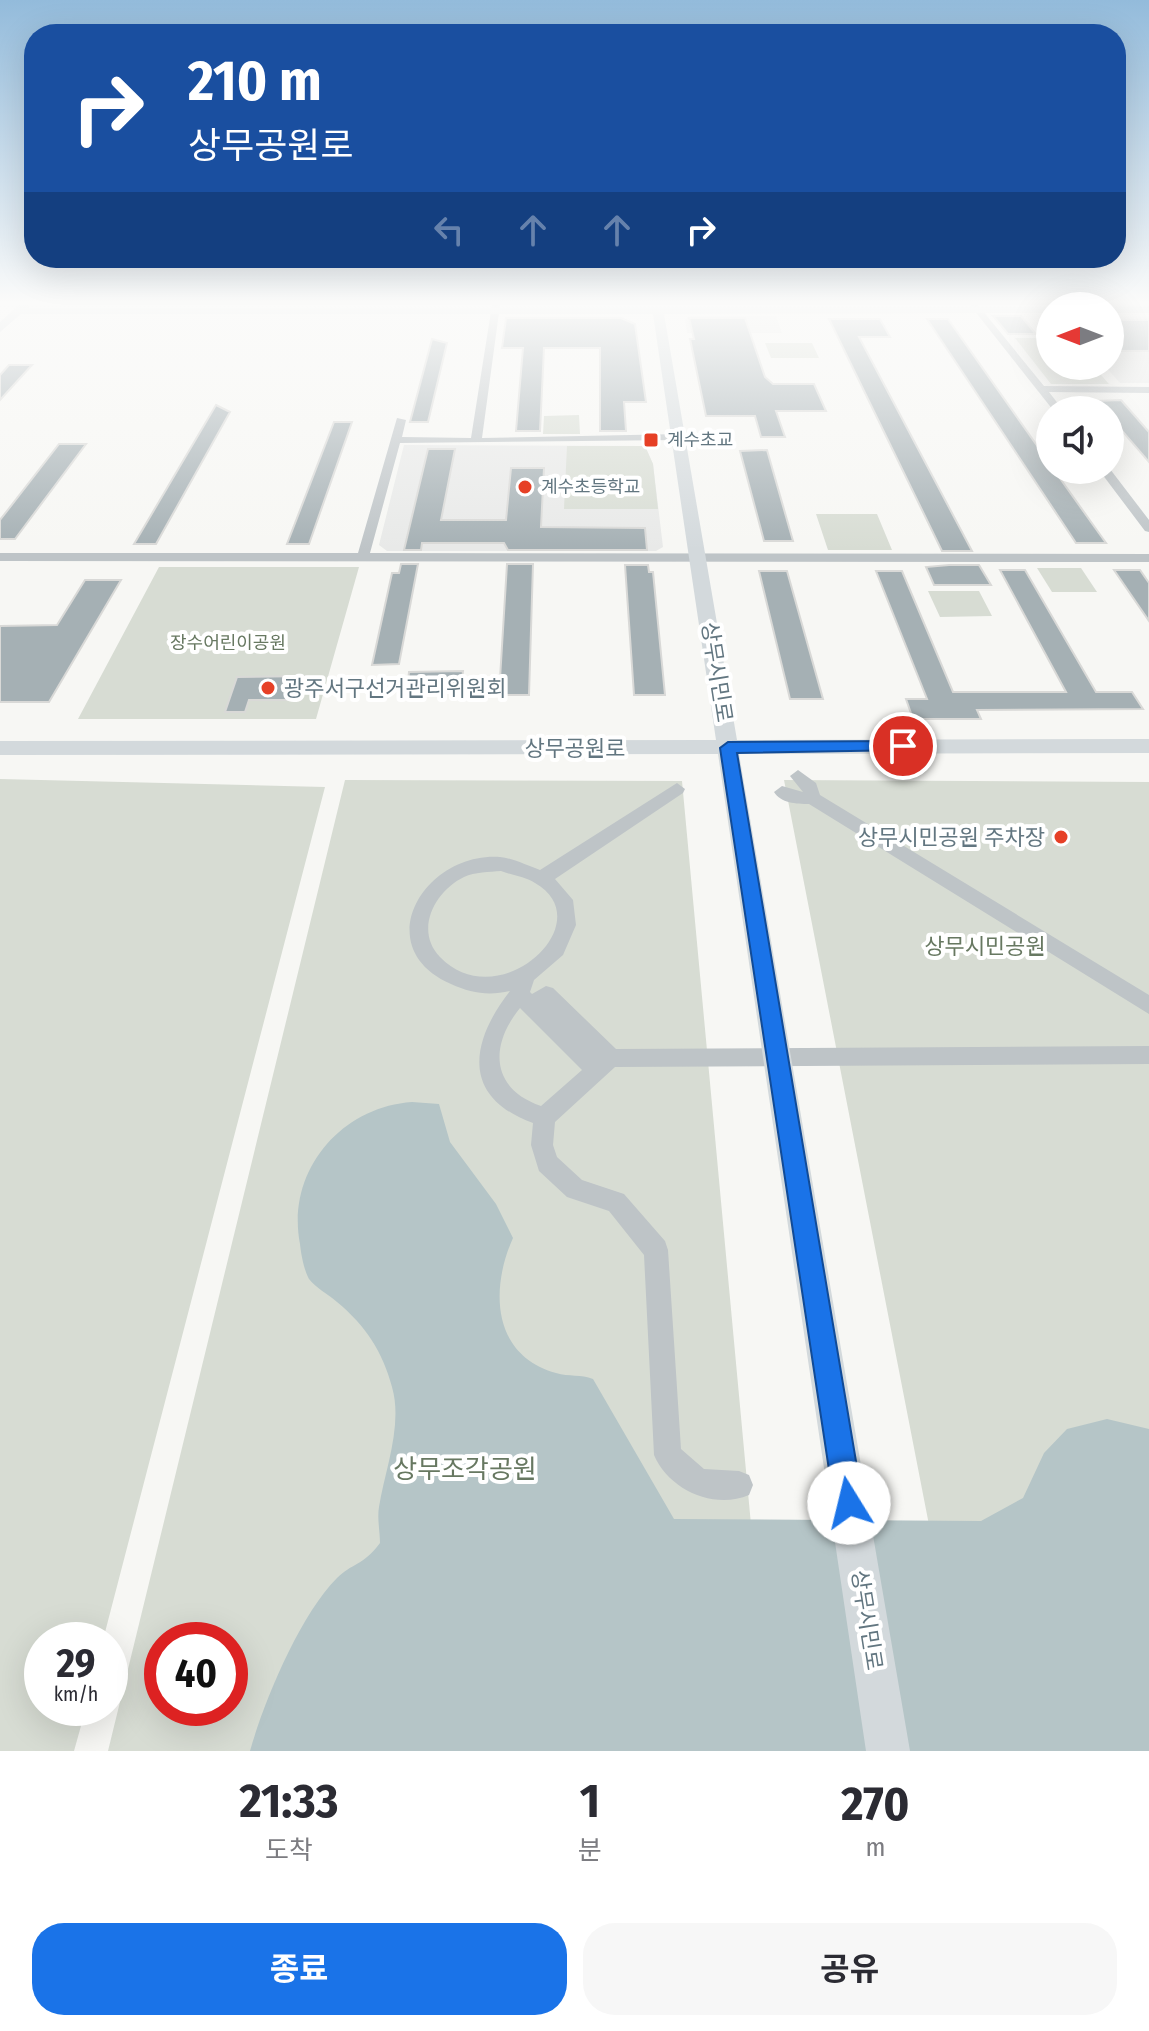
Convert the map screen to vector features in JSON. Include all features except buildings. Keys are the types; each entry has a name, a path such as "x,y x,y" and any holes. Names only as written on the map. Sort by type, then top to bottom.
{"street":[{"path":"476,441 484,387"},
{"name":"상무시민로","path":"670,387 888,1751"},
{"path":"1042,389 1149,390"},
{"path":"1042,389 1047,396"},
{"path":"363,557 401,420"},
{"path":"395,440 679,437"},
{"path":"1116,484 1149,528"},
{"path":"0,557 1149,558"},
{"name":"상무공원로","path":"0,748 1149,746"},
{"path":"798,776 810,787 812,798"},
{"path":"544,877 677,789"},
{"path":"782,792 795,798 812,798 1149,1005"},
{"path":"539,1115 507,1101 491,1074 488,1049 501,1019 523,987 559,950 568,930 567,910 559,892 544,877 524,868 501,864 478,865 456,873 437,885 423,902 417,922 418,942 428,960 446,975 469,983 523,987 587,1055"},
{"path":"587,1055 538,1001 546,994 611,1058"},
{"path":"587,1055 539,1115 547,1163 575,1189 616,1202 656,1250 668,1455 698,1483 739,1485"},
{"path":"539,1115 611,1058 1149,1055"}],"shaded area":[{"name":"계수초등학교","path":"404,445 645,446 653,464 663,547 656,551 387,551 379,545"},
{"path":"412,1102 439,1104 450,1142 496,1204 513,1238 501,1278 502,1318 508,1336 519,1351 535,1364 556,1373 593,1379 674,1519 981,1521 1023,1498 1044,1453 1067,1429 1107,1419 1149,1429 1149,1751 250,1751 274,1684 310,1614 337,1578 368,1556 380,1543 379,1507 394,1432 392,1387 372,1340 356,1320 307,1275 301,1252 298,1217 301,1192 310,1169 341,1130 362,1116"}],"green space":[{"path":"579,415 580,434 543,434 544,416"},
{"path":"567,446 645,446 653,464 658,509 564,509"},
{"path":"816,514 877,514 892,550 828,550"},
{"name":"장수어린이공원","path":"159,567 359,567 316,719 78,719"},
{"path":"1037,568 1081,568 1097,592 1052,592"},
{"path":"928,591 979,591 992,616 940,617"},
{"path":"0,779 325,787 108,1622 24,1622 24,1726 81,1726 74,1751 0,1751"},
{"name":"상무조각공원","path":"345,780 682,781 772,1751 108,1751 114,1726 128,1726 128,1669"},
{"name":"상무시민공원","path":"784,780 1149,782 1149,1751 973,1751"}],"place":[{"name":"계수초교","path":"651,440"},
{"name":"계수초등학교","path":"525,487"},
{"name":"광주서구선거관리위원회","path":"268,688"},
{"name":"상무시민공원 주차장","path":"1061,837"}],"route":[{"path":"849,1503 728,748 903,746"}]}
